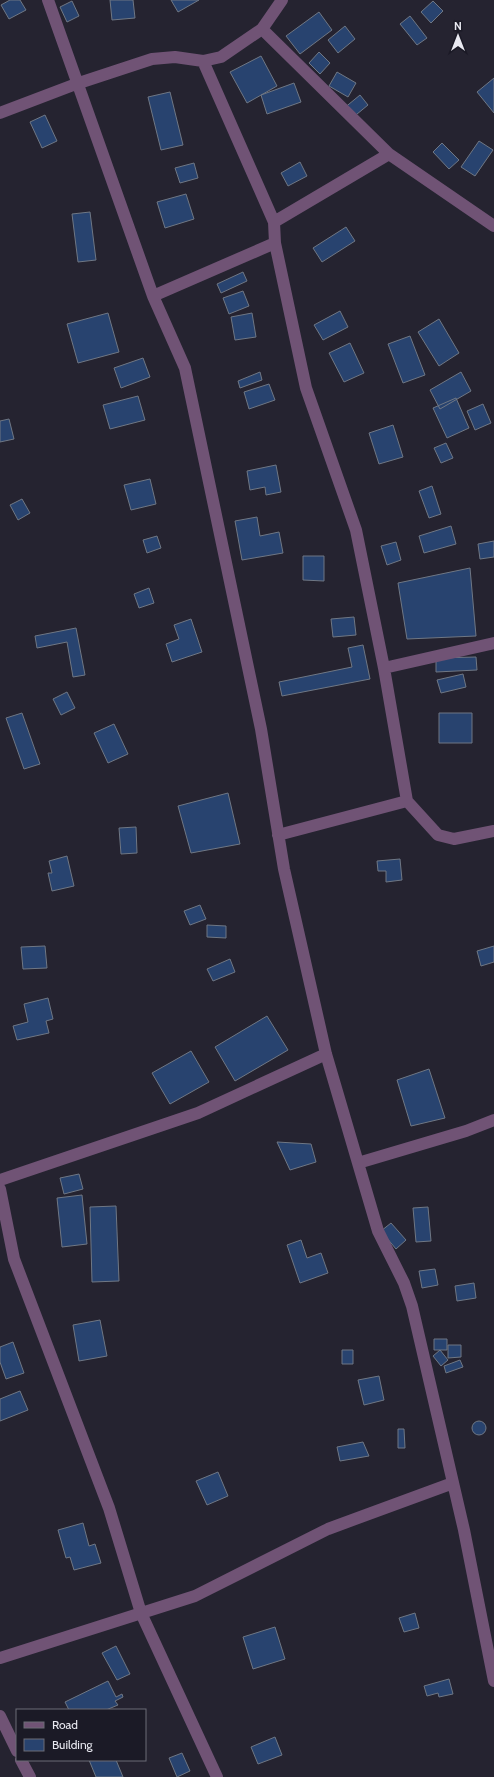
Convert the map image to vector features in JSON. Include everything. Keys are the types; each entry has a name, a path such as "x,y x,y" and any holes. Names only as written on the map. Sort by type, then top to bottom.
{"street":[{"path":"48,0 76,84 153,296 185,368 261,729 284,869 326,1054 378,1231 404,1284 412,1306 453,1483 494,1681"},
{"path":"0,112 76,84 152,60 176,57 203,61 221,57 262,29 282,0"},
{"path":"262,29 389,154 494,226"},
{"path":"203,61 274,222 274,243 306,388 356,530 384,668 407,801 438,835 454,839 494,831"},
{"path":"274,222 389,154"},
{"path":"153,296 274,243"},
{"path":"384,668 494,643"},
{"path":"278,835 407,801"},
{"path":"0,1180 198,1113 326,1054"},
{"path":"358,1163 466,1131 494,1120"},
{"path":"0,1189 14,1259 109,1508 141,1613 217,1777"},
{"path":"0,1658 195,1596 328,1529 453,1483"},
{"path":"0,1716 16,1749"},
{"path":"22,1761 30,1777"}],"building":[{"path":"10,0 20,0 26,10 9,19 1,5"},
{"path":"110,0 133,0 135,18 112,20"},
{"path":"171,0 199,0 178,12"},
{"path":"72,1 79,16 67,22 60,7"},
{"path":"433,1 443,11 431,23 421,12"},
{"path":"319,12 332,30 300,54 286,36"},
{"path":"410,16 427,38 417,45 400,24"},
{"path":"345,26 355,39 338,53 328,40"},
{"path":"319,52 330,63 320,74 309,63"},
{"path":"261,56 277,86 247,103 230,72"},
{"path":"337,72 356,83 348,97 329,86"},
{"path":"494,78 494,113 477,92"},
{"path":"294,83 301,102 267,114 261,95"},
{"path":"170,92 183,145 161,150 148,97"},
{"path":"360,95 368,105 351,119 343,109"},
{"path":"45,115 57,141 42,148 30,122"},
{"path":"479,141 493,150 475,176 461,167"},
{"path":"442,143 459,160 449,169 433,152"},
{"path":"300,162 307,176 288,186 281,173"},
{"path":"194,163 198,178 180,183 175,168"},
{"path":"186,194 194,219 165,228 157,202"},
{"path":"90,212 96,260 78,262 72,214"},
{"path":"346,227 355,241 322,262 313,248"},
{"path":"243,272 247,281 221,293 217,284"},
{"path":"243,291 249,306 229,314 223,298"},
{"path":"340,311 348,327 323,340 314,325"},
{"path":"108,313 119,352 78,363 67,324"},
{"path":"252,313 256,337 235,340 231,317"},
{"path":"439,319 459,353 439,366 418,332"},
{"path":"410,336 425,375 403,383 388,344"},
{"path":"350,343 364,373 344,382 329,353"},
{"path":"143,358 150,377 121,388 114,368"},
{"path":"260,372 262,380 240,388 238,381"},
{"path":"461,372 471,391 440,409 430,390"},
{"path":"269,384 275,400 249,409 244,392"},
{"path":"138,396 145,420 110,429 103,405"},
{"path":"456,398 469,428 447,438 433,408"},
{"path":"483,404 491,423 475,430 467,411"},
{"path":"9,419 14,439 0,442 0,421"},
{"path":"393,425 403,457 379,464 369,433"},
{"path":"446,443 453,458 441,463 434,448"},
{"path":"276,465 281,492 266,495 265,487 250,490 247,471"},
{"path":"150,479 156,504 131,510 124,485"},
{"path":"432,486 441,514 429,518 419,491"},
{"path":"22,499 30,513 18,520 10,505"},
{"path":"257,517 260,536 279,532 283,553 242,560 235,521"},
{"path":"451,526 456,544 424,553 419,536"},
{"path":"157,536 161,548 147,553 143,540"},
{"path":"494,541 494,557 480,559 478,544"},
{"path":"396,542 401,560 387,565 381,546"},
{"path":"303,556 324,556 324,581 303,580"},
{"path":"470,568 476,636 407,639 398,583"},
{"path":"149,588 154,603 139,608 134,594"},
{"path":"354,617 356,635 333,637 331,619"},
{"path":"191,619 202,652 172,662 166,644 179,639 174,625"},
{"path":"76,628 85,675 73,677 67,642 37,648 35,636"},
{"path":"363,645 370,679 282,696 279,682 352,667 348,648"},
{"path":"476,657 477,670 436,672 436,658"},
{"path":"463,674 466,687 441,693 437,680"},
{"path":"67,692 75,708 61,715 53,699"},
{"path":"22,713 40,764 24,769 6,718"},
{"path":"439,713 472,713 472,743 439,743"},
{"path":"114,724 128,754 108,763 94,733"},
{"path":"228,793 240,844 191,853 178,806"},
{"path":"136,827 137,853 121,854 119,828"},
{"path":"67,856 74,886 52,891 48,873 52,873 49,861"},
{"path":"400,859 402,880 386,882 386,871 378,871 377,861"},
{"path":"200,905 206,919 190,925 184,911"},
{"path":"207,925 226,926 226,938 207,937"},
{"path":"45,946 47,968 23,969 21,947"},
{"path":"494,946 494,962 481,966 477,951"},
{"path":"230,959 235,972 213,981 207,969"},
{"path":"48,998 53,1019 46,1021 49,1033 17,1040 13,1026 28,1022 24,1004"},
{"path":"267,1016 288,1050 235,1081 215,1047"},
{"path":"191,1051 209,1082 170,1104 152,1073"},
{"path":"429,1069 445,1118 411,1126 397,1080"},
{"path":"277,1142 311,1144 316,1162 290,1170"},
{"path":"79,1174 83,1189 64,1194 60,1178"},
{"path":"82,1195 87,1244 62,1247 57,1198"},
{"path":"116,1206 119,1281 92,1282 90,1207"},
{"path":"428,1207 431,1241 416,1242 413,1208"},
{"path":"391,1223 406,1240 396,1249 381,1231"},
{"path":"301,1240 307,1258 321,1253 328,1273 300,1283 287,1245"},
{"path":"435,1269 438,1285 422,1288 419,1271"},
{"path":"474,1283 476,1298 457,1301 455,1286"},
{"path":"100,1320 107,1356 79,1361 73,1325"},
{"path":"434,1339 447,1339 447,1350 434,1350"},
{"path":"13,1342 24,1373 6,1379 0,1362 0,1347"},
{"path":"448,1345 461,1345 461,1357 448,1358"},
{"path":"342,1350 353,1350 353,1364 342,1364"},
{"path":"440,1350 448,1360 441,1366 433,1356"},
{"path":"460,1360 463,1367 446,1373 444,1366"},
{"path":"379,1376 384,1400 364,1405 358,1380"},
{"path":"20,1391 28,1410 0,1421 0,1399"},
{"path":"479,1421 484,1423 486,1428 484,1433 479,1435 474,1433 472,1428 474,1423"},
{"path":"398,1429 404,1429 405,1448 398,1448"},
{"path":"363,1442 369,1456 340,1461 337,1447"},
{"path":"218,1472 228,1496 207,1505 196,1481"},
{"path":"83,1523 89,1546 95,1544 101,1563 74,1570 70,1557 66,1558 58,1530"},
{"path":"415,1613 419,1628 404,1632 399,1618"},
{"path":"275,1627 285,1659 253,1669 243,1637"},
{"path":"116,1646 130,1674 117,1680 102,1653"},
{"path":"449,1679 453,1694 439,1697 438,1693 427,1696 424,1686"},
{"path":"108,1681 116,1697 122,1694 123,1697 115,1701 118,1705 108,1709 68,1709 65,1702"},
{"path":"275,1737 282,1755 258,1764 251,1747"},
{"path":"182,1753 190,1771 177,1777 169,1758"},
{"path":"89,1761 116,1761 123,1777 96,1777"}]}
